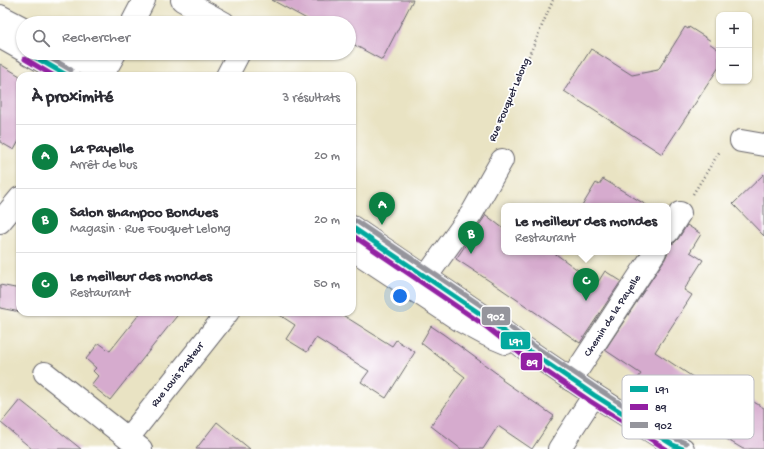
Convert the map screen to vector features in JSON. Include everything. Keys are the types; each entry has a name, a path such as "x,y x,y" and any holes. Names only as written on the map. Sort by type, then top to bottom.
{"main road":[{"path":"136,16 144,0"},
{"path":"182,0 211,16"},
{"path":"0,16 16,24"},
{"path":"0,37 16,46"},
{"path":"40,60 61,72"},
{"path":"78,60 99,72"},
{"path":"106,72 112,60"},
{"path":"229,72 235,60"},
{"path":"741,141 764,145"},
{"name":"Rue Fouquet Lelong","path":"421,284 472,213 502,160"},
{"path":"0,222 16,203"},
{"path":"671,228 680,214"},
{"path":"356,230 421,284"},
{"path":"356,251 488,319 526,349 622,413"},
{"name":"Chemin de la Payelle","path":"571,380 653,255"},
{"name":"Rue Louis Pasteur","path":"45,373 135,444 225,316"},
{"path":"559,449 594,395"},
{"path":"664,439 678,448"}],"path":[{"name":"Rue Fouquet Lelong","path":"502,160 488,151 553,0"},
{"path":"680,214 727,140 741,141"}],"building":[{"path":"272,0 413,0 382,60 356,46 356,16 301,16"},
{"path":"685,27 688,29 689,27 711,41 709,43 716,48 716,72 662,154 564,91 591,49 632,75 658,70"},
{"path":"0,64 16,74 16,146 14,150 0,142"},
{"path":"764,174 764,236 733,204"},
{"path":"603,179 643,203 584,203 596,183 599,185"},
{"path":"486,215 501,227 501,255 557,255 582,273 583,272 598,282 605,271 621,281 580,343 456,259"},
{"path":"687,225 701,234 690,252 703,260 684,290 692,295 655,352 690,375 640,375 641,374 605,350 667,255 671,255 671,244 674,243"},
{"path":"0,285 16,288 16,311 0,308"},
{"path":"138,316 177,316 110,400 91,385 98,376 93,371 96,368 86,359 99,343 110,351"},
{"path":"281,316 344,316 392,346 396,340 415,352 386,398 361,382 369,371 316,338 307,352 286,339 295,325"},
{"path":"431,326 503,378 502,380 554,416 532,449 498,426 483,449 461,449 431,426 465,377 421,343"},
{"path":"20,400 81,449 32,449 1,423"},
{"path":"754,402 764,408 764,449 743,449 726,439 754,439"},
{"path":"217,422 250,449 196,449"}],"transit line":[{"name":"89","path":"27,60 47,72"},
{"name":"L91","path":"40,60 61,72"},
{"name":"902","path":"54,60 71,70"},
{"name":"902","path":"356,221 492,313 530,343 622,404"},
{"name":"L91","path":"356,230 488,319 526,349 622,413"},
{"name":"89","path":"356,238 484,325 522,355 622,421"},
{"name":"89","path":"650,439 666,449"},
{"name":"L91","path":"664,439 683,449"},
{"name":"902","path":"676,439 686,443"}],"place":[{"name":"La Payelle","path":"382,225"},
{"name":"Salon shampoo Bondues","path":"471,254"},
{"name":"Le meilleur des mondes","path":"586,301"}]}
